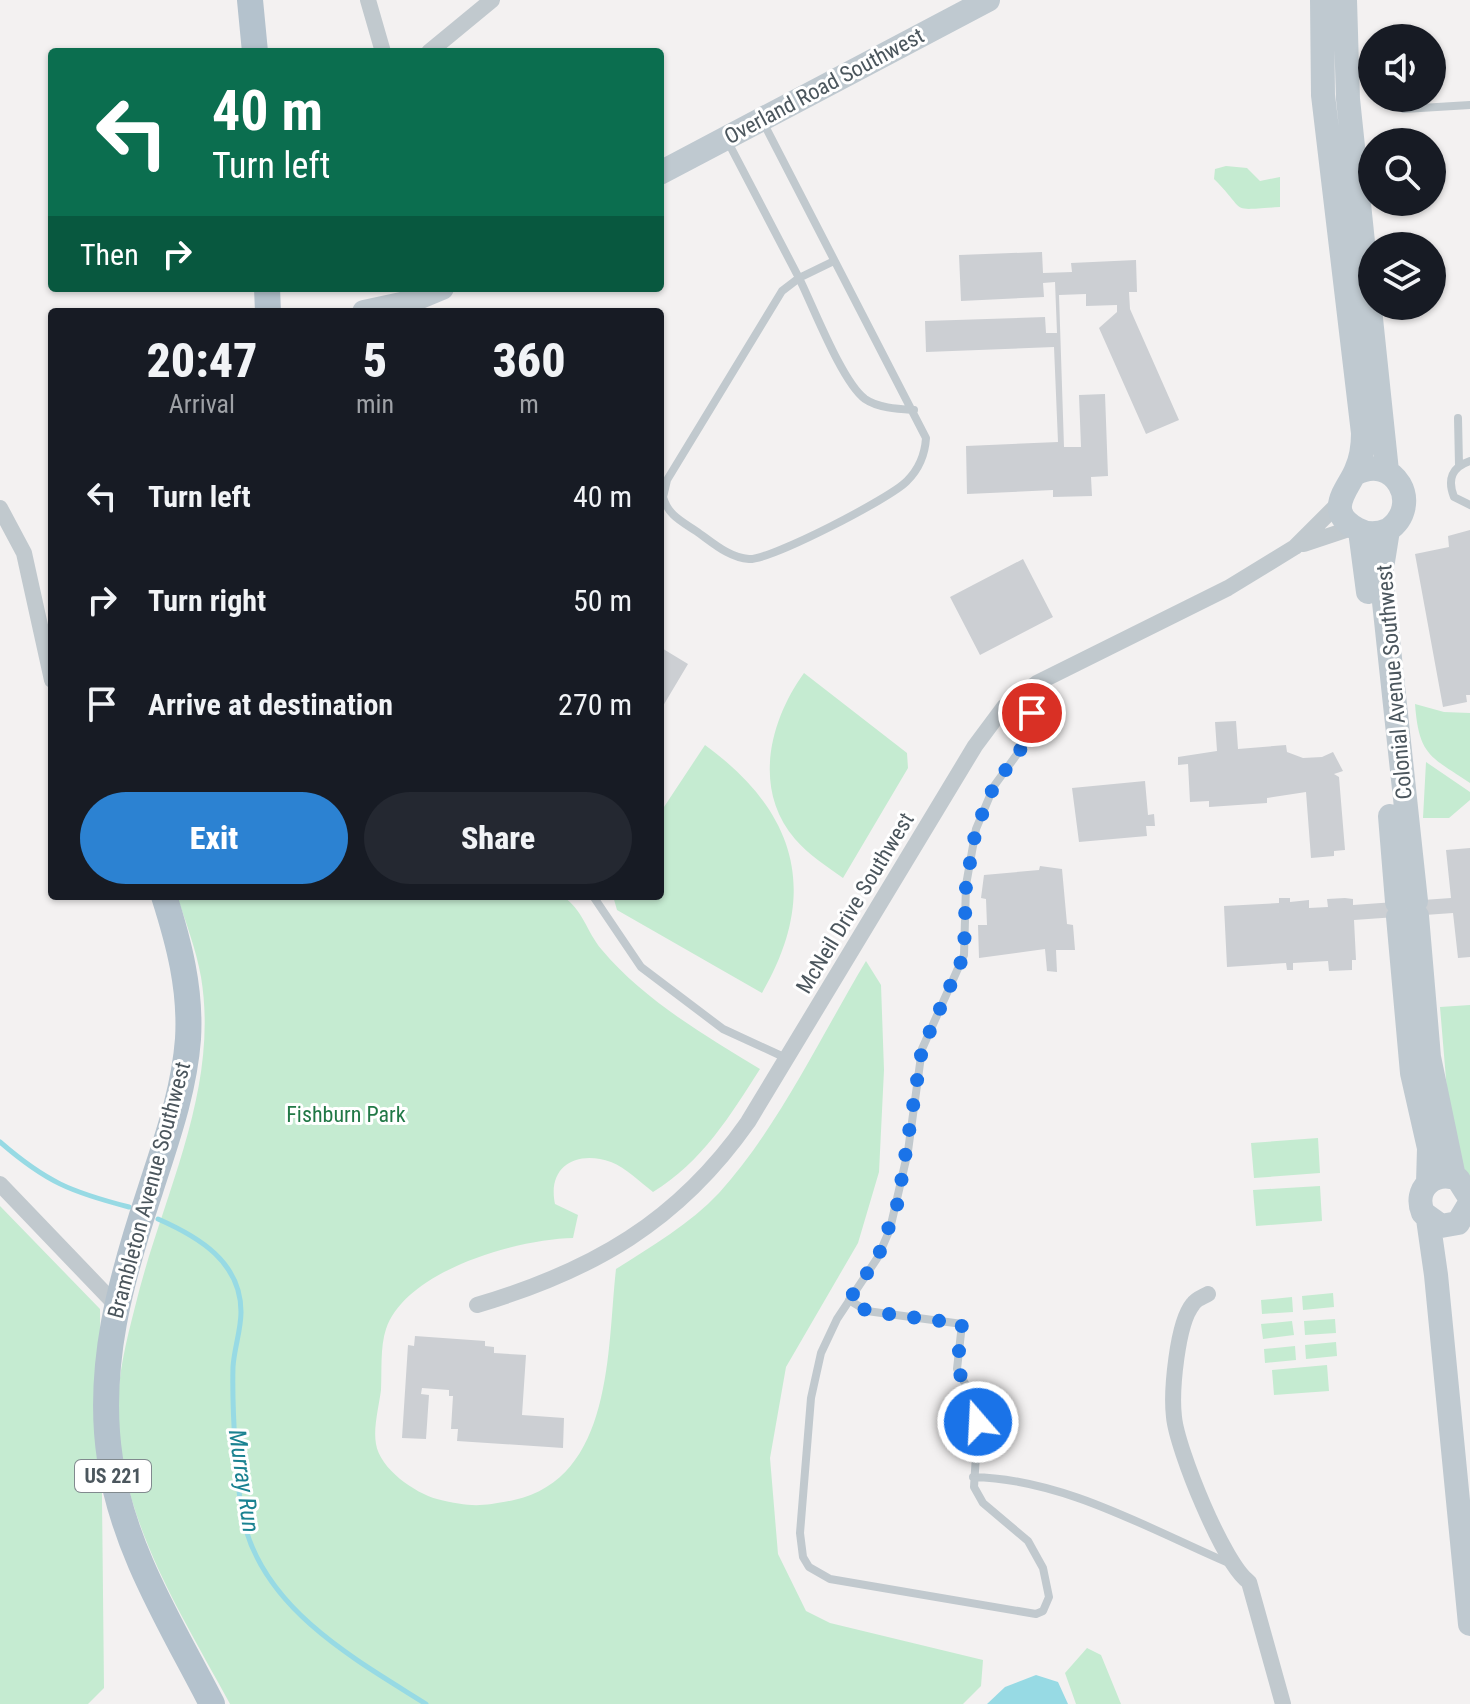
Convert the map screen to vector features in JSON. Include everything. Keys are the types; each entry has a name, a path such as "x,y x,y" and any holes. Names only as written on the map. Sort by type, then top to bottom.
{"main road":[{"path":"250,0 255,48"},
{"name":"Overland Road Southwest","path":"664,171 988,0"},
{"name":"Colonial Avenue Southwest","path":"1340,1 1387,471 1399,481 1406,501 1398,522 1388,530 1381,574 1407,909 1412,1073 1429,1148 1428,1183 1420,1198 1460,1203"},
{"name":"Colonial Avenue Southwest","path":"1340,1 1323,95 1363,433 1355,474 1343,487 1340,502 1345,517 1357,529 1429,1057 1460,1203 1436,1275 1470,1624"},
{"path":"383,308 432,292"},
{"path":"1355,474 1370,468 1387,471"},
{"path":"1357,529 1370,534 1388,530"},
{"name":"Brambleton Avenue Southwest","path":"165,900 184,967 188,1036 179,1098 116,1305 107,1375 106,1417 116,1493 136,1554 212,1704"},
{"path":"1428,1183 1441,1176 1460,1203"}],"street":[{"path":"368,0 382,48"},
{"path":"434,48 492,0"},
{"name":"McNeil Drive Southwest","path":"477,1305 540,1286 591,1262 678,1205 730,1148 975,746 993,721 1019,695 1037,683 1228,588 1295,547 1340,502"},
{"path":"0,508 24,553 48,662"},
{"name":"McNeil Drive Southwest","path":"1295,547 1357,529"},
{"path":"0,1184 116,1305"},
{"path":"1208,1294 1196,1300 1188,1312 1177,1362 1174,1418 1187,1464 1232,1564 1238,1574 1249,1582 1283,1704"}],"lane":[{"path":"1446,106 1470,105"},
{"path":"664,499 671,514 731,554 751,559 764,558 906,482 926,450 923,425 761,119"},
{"path":"725,138 845,372 862,397 872,403 914,410"},
{"path":"664,493 667,480 782,291 799,278 834,261"},
{"path":"1458,418 1459,465"},
{"path":"1470,461 1459,465 1452,473 1450,485 1454,497 1470,505"},
{"path":"849,1300 867,1311 962,1324 957,1369 972,1396 978,1422 973,1477 983,1503 1028,1541 1043,1568 1049,1597 1040,1613 830,1579 809,1567 803,1557 800,1533 811,1398 821,1353 849,1300 878,1257 898,1202 922,1049 964,955 966,885 976,829 994,786 1031,735 1035,724 1032,713 1019,695"},
{"path":"596,900 641,967 723,1029 787,1058"},
{"path":"973,1477 1009,1477 1048,1486 1232,1564"}],"green space":[{"path":"1226,166 1247,168 1260,181 1280,177 1280,207 1245,209 1236,204 1214,179 1215,169"},
{"path":"804,673 907,753 908,768 843,878 795,839 773,799 770,777 775,733 782,712"},
{"path":"1415,704 1444,712 1470,713 1470,783 1429,753 1420,734"},
{"path":"705,745 736,771 761,798 779,827 790,857 794,888 790,921 780,956 762,993 617,910 614,900 664,900 664,807"},
{"path":"1426,762 1470,792 1470,800 1449,818 1423,818"},
{"name":"Fishburn Park","path":"178,900 568,900 602,950 636,985 697,1030 760,1069 726,1121 700,1152 653,1192 611,1162 587,1158 567,1164 556,1180 555,1204 578,1215 573,1238 523,1244 466,1262 416,1290 398,1308 386,1329 383,1343 375,1431 379,1453 391,1471 419,1491 437,1499 467,1505 514,1500 547,1487 571,1466 588,1438 599,1406 606,1371 616,1269 696,1215 719,1193 780,1111 866,961 881,985 884,1070 879,1172 858,1243 786,1367 770,1458 778,1554 806,1611 830,1623 983,1660 981,1686 963,1704 230,1704 156,1565 141,1528 121,1453 118,1414 128,1333 185,1144 202,1062 205,1020 194,946"},
{"path":"1470,1005 1470,1176 1463,1169 1447,1091 1440,1007"},
{"path":"1318,1138 1320,1173 1254,1178 1251,1143"},
{"path":"1320,1186 1322,1221 1256,1226 1253,1190"},
{"path":"0,1206 100,1309 104,1688 88,1704 0,1704"},
{"path":"1333,1293 1334,1307 1303,1310 1302,1296"},
{"path":"1292,1297 1293,1312 1262,1314 1261,1300"},
{"path":"1335,1319 1336,1333 1305,1335 1304,1321"},
{"path":"1292,1321 1294,1335 1263,1339 1261,1324"},
{"path":"1336,1342 1337,1356 1306,1359 1305,1345"},
{"path":"1295,1346 1296,1360 1265,1363 1264,1349"},
{"path":"1327,1365 1329,1391 1274,1395 1272,1370"},
{"path":"1087,1648 1101,1655 1121,1704 1076,1704 1065,1673"}],"water":[{"path":"1036,1675 1058,1682 1068,1704 987,1704 1005,1687"}],"building":[{"path":"1042,252 1043,273 1072,272 1071,263 1136,260 1137,292 1129,292 1130,309 1179,420 1146,434 1099,328 1117,312 1117,305 1086,306 1086,294 1059,295 1064,447 1081,447 1079,395 1105,394 1108,476 1091,477 1092,496 1053,497 1053,490 967,494 966,446 1058,442 1054,347 926,352 925,321 1045,317 1046,333 1057,333 1055,282 1043,283 1044,297 961,301 959,255"},
{"path":"1470,530 1470,695 1466,695 1467,702 1443,707 1415,554 1449,547 1448,536"},
{"path":"1023,559 1053,617 980,655 950,597"},
{"path":"664,649 688,664 664,704"},
{"path":"1236,721 1238,749 1286,745 1287,752 1303,758 1322,757 1333,752 1343,771 1334,774 1339,777 1345,850 1334,851 1334,856 1311,858 1306,792 1267,798 1267,803 1209,807 1209,801 1190,802 1188,764 1178,765 1178,757 1217,751 1215,722"},
{"path":"1145,781 1148,815 1154,814 1155,826 1146,826 1147,836 1079,842 1072,788"},
{"path":"1470,848 1470,957 1458,958 1453,913 1354,920 1356,960 1352,960 1352,970 1329,971 1328,961 1293,963 1293,970 1287,970 1286,963 1227,967 1224,906 1279,903 1279,898 1290,898 1290,902 1309,900 1309,908 1328,907 1327,899 1353,899 1353,905 1451,898 1446,850"},
{"path":"1040,866 1062,869 1067,924 1073,925 1075,950 1056,950 1057,972 1047,971 1045,949 979,958 978,925 987,925 986,899 981,898 984,875 1039,870"},
{"path":"415,1336 485,1341 485,1346 494,1347 494,1353 526,1355 522,1415 564,1418 563,1448 457,1441 458,1429 451,1429 453,1396 449,1396 449,1390 422,1388 421,1394 429,1395 426,1439 402,1438 408,1345 414,1346"}],"waterway":[{"name":"Murray Run","path":"0,1142 31,1167 60,1184 129,1207"},
{"name":"Murray Run","path":"158,1219 188,1234 215,1254 226,1265 239,1294 241,1319 233,1367 235,1450 246,1530 258,1560 275,1587 320,1632 426,1704"}],"route":[{"path":"978,1422 976,1406 957,1369 962,1324 867,1311 849,1300 878,1257 898,1202 922,1049 960,970 964,955 966,885 976,829 994,786 1031,735 1035,724 1032,713"}]}
